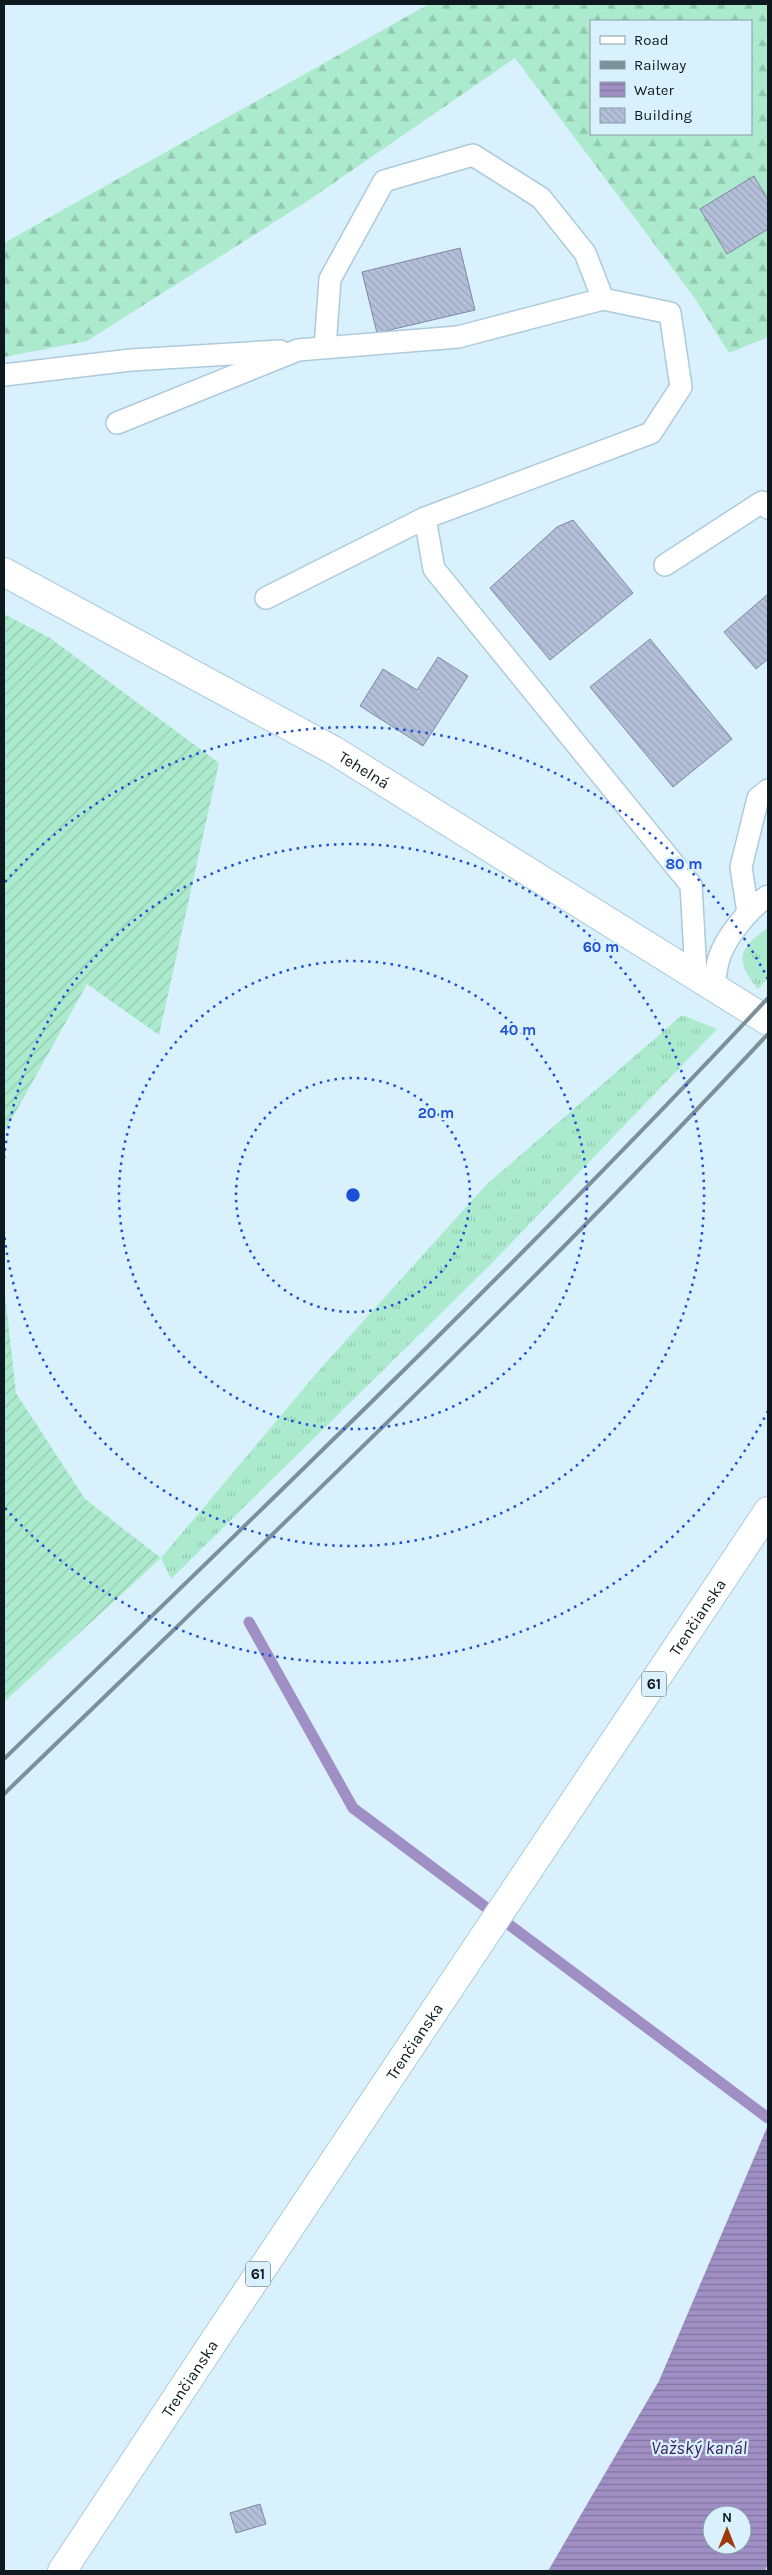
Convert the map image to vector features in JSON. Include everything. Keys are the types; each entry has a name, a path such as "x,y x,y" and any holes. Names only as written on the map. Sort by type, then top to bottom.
{"main road":[{"name":"Tehelná","path":"4,572 333,750 768,1021"},
{"name":"Trenčianska","path":"62,2571 768,1511"}],"lane":[{"path":"325,347 330,279 384,181 472,155 541,198 585,253 603,299"},
{"path":"4,375 131,360 298,350 458,337 603,299 670,314 681,387 651,433 425,518 266,598"},
{"path":"117,423 298,350"},
{"path":"665,565 762,502 768,508"},
{"path":"425,518 434,569 692,885 705,980"},
{"path":"748,913 741,867 758,798 768,790"},
{"path":"705,980 748,913 768,896"}],"green space":[{"path":"429,4 768,4 768,337 729,353 694,297 515,58 309,200 87,341 4,357 4,243"},
{"path":"4,614 50,638 219,763 159,1035 87,984 4,1133"},
{"path":"768,928 768,978 758,989 746,970 743,963 743,955 750,942"},
{"path":"682,1015 717,1029 490,1265 171,1579 161,1558 321,1368 486,1185"},
{"path":"4,1285 16,1393 85,1499 161,1558 4,1702"}],"water":[{"name":"Važský kanál","path":"768,2125 768,2563 765,2571 548,2571 659,2381"}],"building":[{"path":"754,176 768,200 768,229 727,254 700,209"},
{"path":"460,248 475,310 377,333 362,272"},
{"path":"573,520 633,593 550,660 490,588 557,527"},
{"path":"768,594 768,659 756,669 724,632"},
{"path":"650,639 732,739 673,787 590,687"},
{"path":"438,657 468,676 423,746 360,706 383,669 417,690"},
{"path":"260,2504 266,2524 236,2533 230,2513"}],"waterway":[{"path":"249,1622 353,1808 768,2118"}],"railway":[{"path":"4,1759 487,1288 768,998"},
{"path":"4,1794 295,1513 487,1324 582,1229 768,1034"}]}
